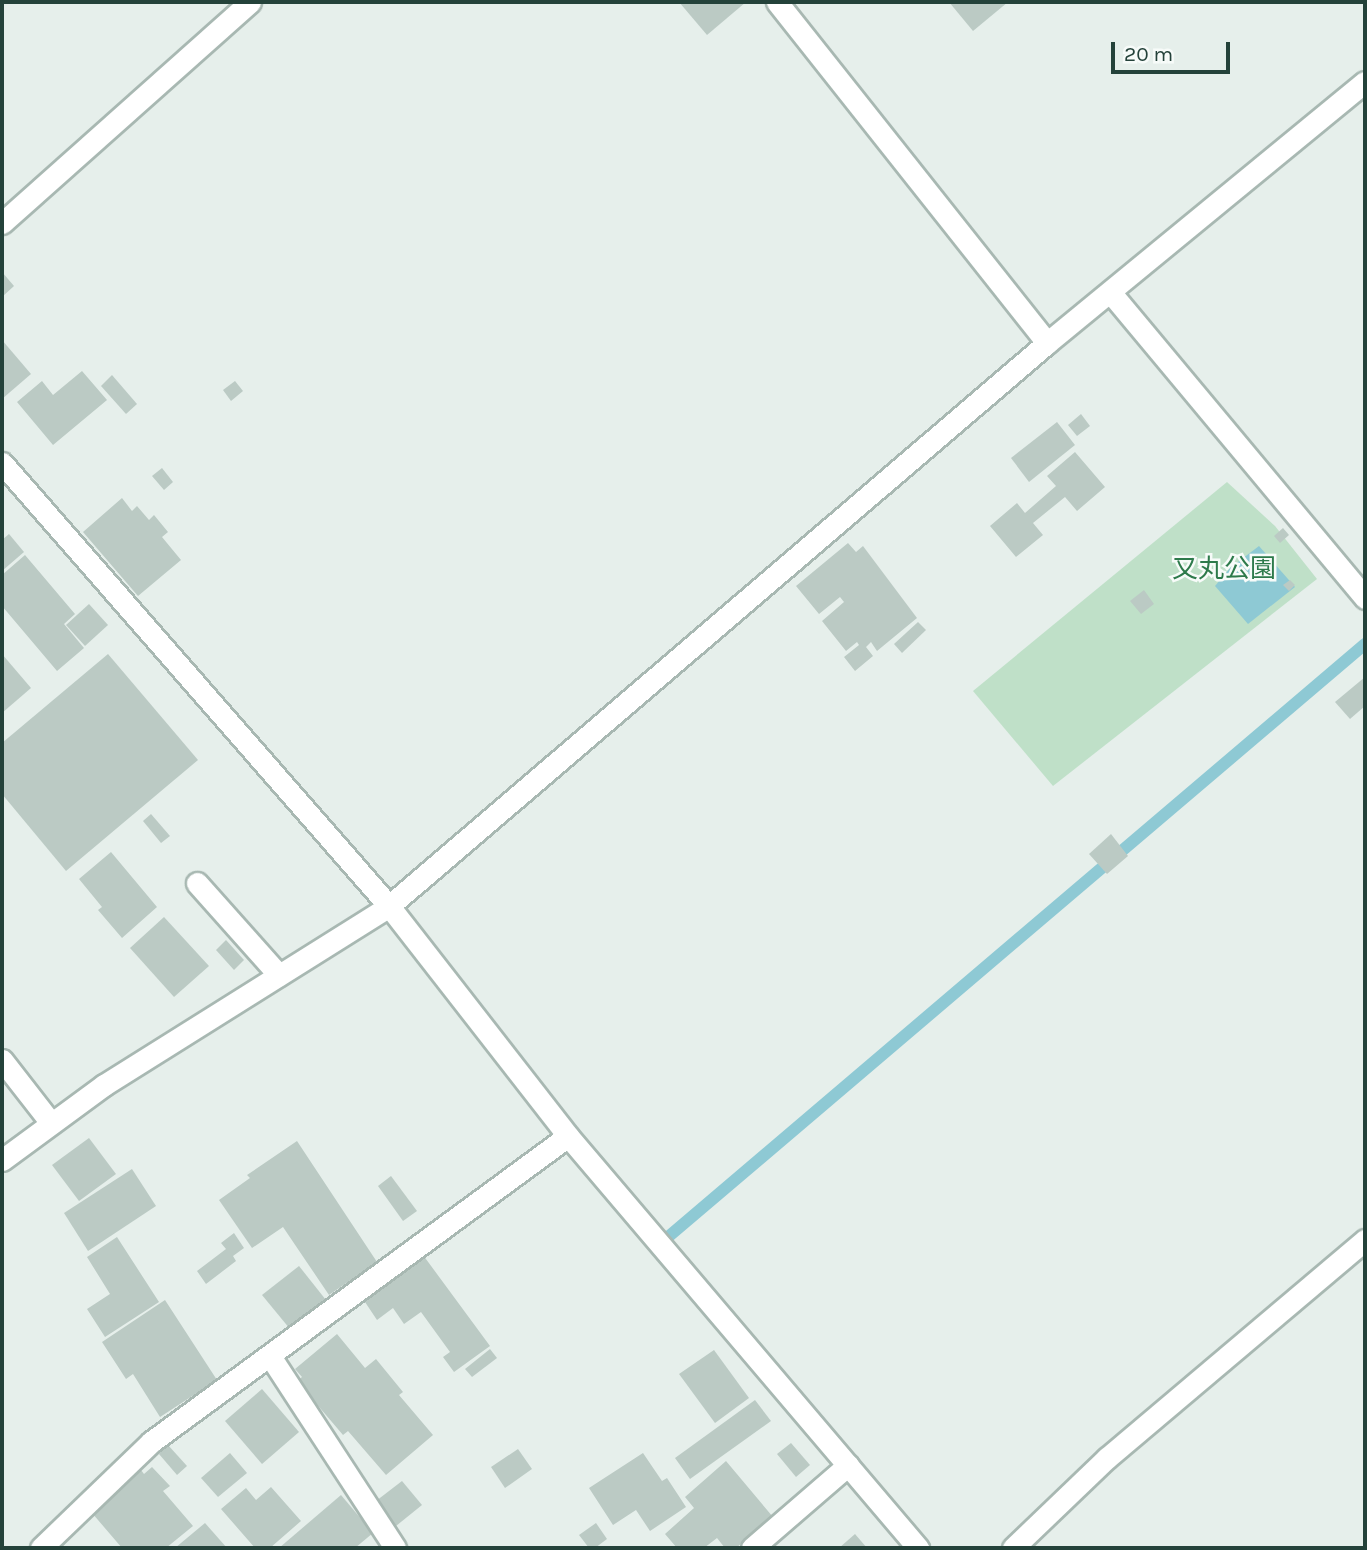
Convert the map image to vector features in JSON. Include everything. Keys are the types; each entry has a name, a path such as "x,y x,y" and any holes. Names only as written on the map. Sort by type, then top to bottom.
{"street":[{"path":"2,223 250,2"},
{"path":"778,2 1047,343"},
{"path":"2,1160 104,1085 389,906 1047,343 1365,82"},
{"path":"1111,293 1365,598"},
{"path":"2,463 389,906 568,1136 918,1548"},
{"path":"197,883 279,975"},
{"path":"2,1060 51,1123"},
{"path":"41,1548 151,1442 568,1136"},
{"path":"1013,1548 1107,1458 1365,1240"},
{"path":"270,1356 395,1548"},
{"path":"752,1548 848,1465"}],"green space":[{"name":"又丸公園","path":"1227,482 1275,526 1317,579 1053,786 973,691"}],"water":[{"path":"1259,546 1295,587 1248,624 1215,586 1230,568"}],"building":[{"path":"679,2 746,2 707,35"},
{"path":"949,2 1008,2 973,31"},
{"path":"2,272 14,286 2,297"},
{"path":"2,340 31,374 2,399"},
{"path":"82,371 107,400 53,445 17,402 42,381 53,395"},
{"path":"112,375 137,404 126,414 101,386"},
{"path":"235,381 243,391 231,401 223,390"},
{"path":"1081,414 1090,426 1077,436 1068,425"},
{"path":"1057,422 1075,445 1029,482 1011,458"},
{"path":"1075,452 1105,487 1077,511 1065,497 1033,523 1043,535 1016,557 990,526 1017,503 1025,513 1056,486 1047,476"},
{"path":"162,468 173,482 164,490 152,476"},
{"path":"122,498 132,511 137,506 149,520 154,515 168,532 162,537 181,560 138,596 83,532"},
{"path":"1283,528 1289,535 1280,543 1274,536"},
{"path":"9,534 24,552 2,571 2,540"},
{"path":"848,543 856,552 863,546 917,618 877,651 871,642 866,647 873,656 855,671 844,657 859,645 857,642 846,651 822,621 844,602 840,597 819,614 796,586"},
{"path":"25,555 75,614 64,624 84,648 57,671 2,606 2,575"},
{"path":"1290,580 1295,585 1289,591 1283,585"},
{"path":"1144,590 1154,604 1141,614 1130,601"},
{"path":"89,604 108,625 85,646 66,625"},
{"path":"918,622 926,630 902,653 894,644"},
{"path":"2,654 31,688 2,713"},
{"path":"108,654 198,760 66,871 2,794 2,743"},
{"path":"1365,677 1365,706 1350,719 1335,702"},
{"path":"151,814 170,836 161,843 143,821"},
{"path":"1111,834 1128,856 1107,874 1089,854"},
{"path":"111,852 157,907 122,938 98,910 102,907 79,879"},
{"path":"164,917 209,966 174,997 130,948"},
{"path":"226,940 244,960 234,970 216,950"},
{"path":"89,1138 116,1174 79,1201 52,1165"},
{"path":"297,1141 377,1262 329,1295 283,1227 252,1248 219,1200 250,1178 247,1175"},
{"path":"132,1169 156,1206 88,1251 64,1213"},
{"path":"391,1176 417,1211 403,1221 378,1186"},
{"path":"234,1233 244,1248 233,1256 236,1261 206,1284 197,1271 226,1249 221,1243"},
{"path":"117,1237 159,1302 105,1337 87,1309 110,1294 87,1257"},
{"path":"423,1255 490,1346 454,1372 443,1357 450,1352 421,1312 404,1324 393,1308 377,1320 363,1299"},
{"path":"299,1266 326,1300 290,1329 262,1295"},
{"path":"165,1300 217,1380 160,1417 133,1374 126,1379 102,1342"},
{"path":"337,1334 365,1368 376,1359 403,1392 399,1395 433,1435 386,1475 348,1431 343,1435 297,1381 302,1377 295,1369"},
{"path":"490,1349 497,1358 472,1377 465,1369"},
{"path":"714,1350 749,1398 715,1423 679,1374"},
{"path":"262,1389 299,1432 262,1464 225,1421"},
{"path":"755,1400 771,1421 690,1479 675,1458"},
{"path":"791,1443 810,1465 796,1477 777,1454"},
{"path":"168,1445 187,1466 177,1475 159,1454"},
{"path":"518,1449 532,1469 505,1488 491,1467"},
{"path":"230,1453 247,1473 218,1497 201,1478"},
{"path":"643,1453 662,1481 667,1478 686,1507 650,1531 636,1510 613,1525 589,1488"},
{"path":"726,1461 773,1517 736,1548 725,1548 717,1538 704,1548 677,1548 665,1534 694,1508 685,1497"},
{"path":"152,1467 170,1486 163,1491 193,1526 166,1548 122,1548 92,1513 141,1470 144,1474"},
{"path":"402,1481 422,1505 396,1526 376,1501"},
{"path":"271,1487 301,1521 270,1548 255,1548 221,1509 246,1488 256,1500"},
{"path":"341,1495 373,1533 355,1548 279,1548"},
{"path":"205,1523 227,1548 175,1548"},
{"path":"596,1523 607,1539 595,1548 589,1548 579,1535"},
{"path":"855,1534 867,1548 839,1548"}],"waterway":[{"path":"668,1237 1365,644"}]}
